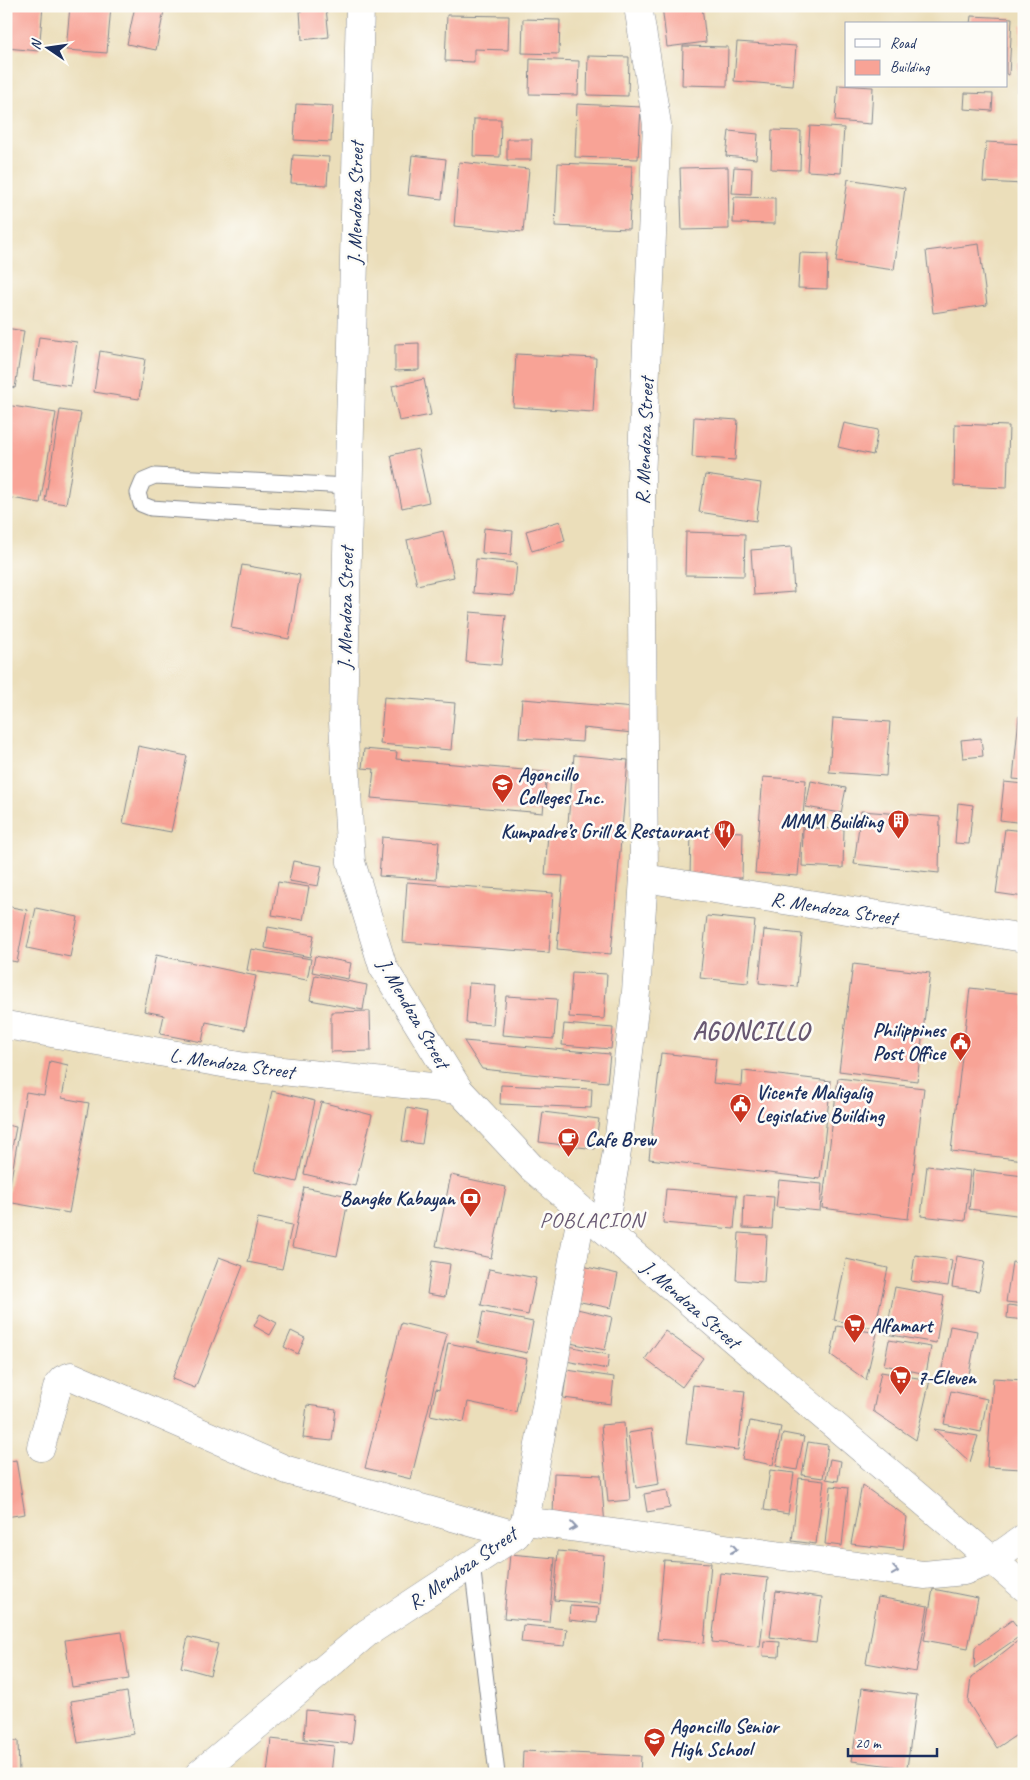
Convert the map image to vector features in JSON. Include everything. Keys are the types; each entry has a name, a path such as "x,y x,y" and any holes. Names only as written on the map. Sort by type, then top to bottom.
{"street":[{"name":"J. Mendoza Street","path":"360,6 343,722 351,862 383,967 459,1090 531,1167 1024,1587"},
{"name":"R. Mendoza Street","path":"604,1229 618,1145 636,992 644,878 641,479 657,124 638,6"},
{"name":"R. Mendoza Street","path":"644,878 1024,938"},
{"name":"L. Mendoza Street","path":"6,1025 245,1067 459,1090"},
{"name":"R. Mendoza Street","path":"199,1774 368,1633 472,1564 520,1528 582,1211"},
{"path":"42,1447 58,1385 63,1379 71,1376 287,1470 520,1528 924,1575 964,1571 993,1560 1024,1538"}],"lane":[{"path":"347,521 151,508 142,504 138,493 143,481 155,476 348,486"},
{"path":"472,1564 497,1774"}],"building":[{"path":"6,6 43,6 39,51 6,48"},
{"path":"70,6 111,6 107,53 66,50"},
{"path":"135,6 165,6 156,50 127,44"},
{"path":"662,6 702,6 706,42 667,47"},
{"path":"326,8 329,37 302,40 300,11"},
{"path":"447,15 509,16 508,50 474,49 474,62 445,61"},
{"path":"971,16 1012,18 1009,75 1008,22 970,22"},
{"path":"523,19 560,20 559,54 522,53"},
{"path":"1021,25 1024,25 1024,58 1021,58"},
{"path":"737,42 796,46 793,86 734,81"},
{"path":"683,46 728,47 727,86 682,85"},
{"path":"588,56 629,57 628,96 587,95"},
{"path":"530,59 579,61 578,95 529,94"},
{"path":"1018,63 1024,63 1024,95 1018,95"},
{"path":"838,85 845,85 845,88 873,88 871,124 835,121"},
{"path":"965,93 993,94 992,111 964,109"},
{"path":"296,104 333,106 331,142 294,140"},
{"path":"577,104 641,107 638,159 575,157"},
{"path":"474,119 501,119 500,157 473,156"},
{"path":"810,126 844,128 841,173 807,171"},
{"path":"772,130 801,131 800,170 771,169"},
{"path":"729,131 758,134 756,159 726,156"},
{"path":"507,139 532,139 531,160 507,160"},
{"path":"986,142 1024,144 1024,184 983,182"},
{"path":"293,155 329,157 327,185 291,183"},
{"path":"412,155 446,159 442,199 408,195"},
{"path":"459,162 529,169 523,232 454,226"},
{"path":"558,163 632,166 629,229 555,226"},
{"path":"728,167 729,229 682,230 680,168"},
{"path":"734,167 752,168 751,194 732,193"},
{"path":"848,179 905,188 894,270 836,262"},
{"path":"734,197 775,198 775,224 733,223"},
{"path":"979,244 987,305 933,313 926,251"},
{"path":"800,253 828,254 827,289 798,288"},
{"path":"6,328 24,331 15,388 6,386"},
{"path":"39,337 77,342 70,386 33,380"},
{"path":"419,343 419,370 395,371 395,344"},
{"path":"100,351 145,359 139,399 94,392"},
{"path":"516,354 596,358 593,412 513,407"},
{"path":"424,379 431,415 399,421 392,386"},
{"path":"6,405 56,413 40,503 6,497"},
{"path":"60,410 81,413 66,504 45,501"},
{"path":"694,417 738,420 735,460 692,457"},
{"path":"844,423 878,430 873,455 838,447"},
{"path":"955,424 1009,426 1007,488 954,486"},
{"path":"418,449 429,502 402,508 391,455"},
{"path":"705,475 761,483 756,521 699,512"},
{"path":"560,521 565,541 532,551 526,531"},
{"path":"484,528 513,531 511,555 482,553"},
{"path":"443,531 454,577 417,585 407,540"},
{"path":"686,532 745,534 744,576 685,575"},
{"path":"791,547 794,592 754,595 751,550"},
{"path":"476,559 517,563 514,596 473,593"},
{"path":"242,565 300,575 289,639 231,628"},
{"path":"470,612 506,615 501,665 466,662"},
{"path":"384,697 455,703 451,750 380,744"},
{"path":"522,699 635,708 633,733 583,728 582,742 519,738"},
{"path":"1019,716 1024,716 1024,780 1013,779"},
{"path":"833,718 890,722 886,776 829,772"},
{"path":"981,738 983,756 963,758 961,740"},
{"path":"138,746 187,756 171,832 123,823"},
{"path":"364,749 397,752 396,759 547,772 543,813 371,798 374,769 362,768"},
{"path":"574,755 628,760 611,954 557,949 563,876 545,875 548,833 567,834"},
{"path":"763,777 806,780 798,876 755,873"},
{"path":"811,781 846,788 841,813 806,807"},
{"path":"1004,782 1024,784 1024,823 1000,820"},
{"path":"958,803 973,805 969,844 955,843"},
{"name":"MMM Building","path":"861,811 940,817 939,873 854,864"},
{"path":"803,828 844,829 843,868 802,866"},
{"path":"1005,829 1024,831 1024,897 996,893"},
{"path":"691,830 743,832 742,878 690,877"},
{"path":"382,837 439,842 436,880 379,876"},
{"path":"293,861 322,866 318,886 289,881"},
{"path":"278,882 309,887 303,920 272,915"},
{"path":"407,882 553,893 549,953 403,942"},
{"path":"6,906 27,910 17,962 6,960"},
{"path":"36,908 78,917 70,957 27,948"},
{"path":"707,916 755,921 748,983 700,978"},
{"path":"268,927 314,935 310,957 265,948"},
{"path":"764,930 802,934 797,987 759,983"},
{"path":"251,949 311,959 307,980 247,970"},
{"path":"156,955 256,976 245,1030 206,1022 202,1042 160,1034 164,1015 144,1011"},
{"path":"315,956 351,963 348,979 312,972"},
{"path":"853,964 930,973 917,1081 839,1071"},
{"path":"572,972 607,974 604,1019 569,1017"},
{"path":"315,975 367,985 363,1010 310,1000"},
{"path":"469,983 496,985 493,1025 466,1023"},
{"path":"970,988 1024,994 1024,1160 951,1151"},
{"path":"506,996 557,999 554,1039 502,1035"},
{"path":"370,1011 371,1051 331,1052 331,1012"},
{"path":"564,1024 613,1028 611,1049 562,1045"},
{"path":"464,1041 610,1054 607,1082 482,1069"},
{"name":"Vicente Maligalig Legislative Building","path":"661,1053 716,1059 713,1083 742,1086 743,1071 831,1081 820,1179 649,1159"},
{"path":"50,1061 68,1065 62,1098 89,1103 69,1213 7,1202 26,1092 44,1095"},
{"path":"838,1078 924,1088 908,1219 822,1208"},
{"path":"501,1085 592,1089 591,1108 500,1104"},
{"path":"272,1091 315,1101 297,1182 254,1172"},
{"path":"321,1102 372,1115 355,1186 304,1174"},
{"path":"407,1108 427,1112 422,1144 402,1141"},
{"path":"543,1112 599,1119 595,1149 539,1142"},
{"path":"6,1125 16,1127 7,1174 6,1174"},
{"path":"927,1166 970,1171 965,1221 921,1216"},
{"path":"973,1170 1024,1176 1024,1216 969,1209"},
{"name":"Bangko Kabayan","path":"451,1175 506,1187 491,1258 436,1246"},
{"path":"779,1180 822,1184 820,1211 776,1207"},
{"path":"304,1187 349,1196 337,1256 292,1247"},
{"path":"666,1189 737,1195 734,1229 663,1223"},
{"path":"744,1195 774,1197 772,1229 743,1228"},
{"path":"258,1218 292,1225 282,1269 248,1262"},
{"path":"739,1233 767,1235 764,1282 736,1280"},
{"path":"915,1255 952,1260 948,1286 911,1281"},
{"path":"957,1256 985,1261 979,1291 952,1287"},
{"path":"219,1257 243,1266 195,1388 172,1379"},
{"path":"846,1259 888,1268 875,1328 834,1320"},
{"path":"432,1261 450,1264 445,1297 427,1294"},
{"path":"1012,1262 1024,1264 1024,1304 1006,1302"},
{"path":"578,1265 618,1274 611,1308 571,1300"},
{"path":"489,1269 536,1278 528,1315 481,1305"},
{"path":"895,1287 944,1296 936,1343 886,1334"},
{"path":"1008,1305 1024,1307 1024,1320 1007,1318"},
{"path":"577,1309 612,1317 605,1350 570,1343"},
{"path":"483,1312 533,1322 527,1353 477,1342"},
{"path":"260,1314 277,1323 270,1335 254,1326"},
{"path":"401,1323 447,1334 411,1479 365,1468"},
{"name":"Alfamart","path":"837,1326 877,1333 866,1380 831,1355"},
{"path":"950,1326 977,1331 968,1380 941,1374"},
{"path":"291,1331 305,1338 298,1354 284,1347"},
{"path":"665,1331 703,1358 682,1387 645,1359"},
{"path":"889,1340 931,1347 926,1374 884,1365"},
{"path":"448,1343 527,1359 516,1412 468,1402 464,1422 430,1415 436,1389 439,1390"},
{"path":"569,1346 609,1355 607,1369 566,1361"},
{"path":"567,1370 614,1377 611,1404 563,1398"},
{"path":"6,1371 11,1371 8,1423 6,1423"},
{"name":"7-Eleven","path":"881,1372 930,1380 916,1440 873,1411"},
{"path":"993,1378 1024,1380 1022,1469 987,1467"},
{"path":"693,1385 745,1391 738,1450 686,1444"},
{"path":"951,1391 987,1399 981,1432 944,1424"},
{"path":"307,1405 336,1409 332,1441 303,1438"},
{"path":"750,1421 781,1427 773,1465 742,1459"},
{"path":"624,1423 630,1500 608,1502 601,1425"},
{"path":"652,1429 659,1484 636,1488 628,1433"},
{"path":"934,1429 978,1436 970,1462"},
{"path":"783,1433 804,1437 797,1470 776,1466"},
{"path":"808,1442 828,1445 823,1478 802,1475"},
{"path":"830,1459 841,1461 838,1481 826,1479"},
{"path":"16,1460 25,1514 6,1517 6,1462"},
{"path":"770,1470 794,1473 788,1514 764,1510"},
{"path":"554,1473 601,1475 605,1526 553,1521"},
{"path":"799,1478 824,1481 816,1544 792,1541"},
{"path":"862,1485 907,1517 903,1550 851,1544"},
{"path":"831,1486 848,1488 842,1546 825,1544"},
{"path":"667,1490 670,1508 647,1512 644,1494"},
{"path":"558,1551 604,1555 600,1604 554,1600"},
{"path":"510,1554 555,1558 549,1622 504,1618"},
{"path":"664,1560 711,1563 704,1643 657,1639"},
{"path":"720,1573 768,1578 760,1647 712,1642"},
{"path":"933,1589 978,1598 968,1648 924,1640"},
{"path":"776,1591 822,1597 816,1643 770,1637"},
{"path":"878,1597 928,1606 916,1672 866,1663"},
{"path":"570,1606 599,1608 597,1623 569,1620"},
{"path":"1012,1620 1023,1634 974,1668 975,1647"},
{"path":"523,1625 567,1629 565,1646 521,1642"},
{"path":"122,1632 129,1679 72,1687 65,1640"},
{"path":"188,1637 218,1644 210,1675 181,1667"},
{"path":"1019,1640 1024,1648 1024,1709 1018,1713 1024,1721 1024,1730 997,1748 968,1702 971,1678"},
{"path":"764,1641 780,1642 779,1657 763,1656"},
{"path":"862,1688 917,1695 907,1768 852,1761"},
{"path":"127,1692 134,1734 78,1743 71,1701"},
{"path":"306,1710 355,1715 352,1744 304,1739"},
{"path":"271,1739 334,1746 331,1774 267,1774"},
{"path":"18,1741 19,1774 6,1774 6,1742"},
{"path":"523,1751 641,1756 640,1774 522,1774"}],"place":[{"name":"Agoncillo Colleges Inc.","path":"502,804"},
{"name":"MMM Building","path":"899,840"},
{"name":"Kumpadre’s Grill & Restaurant","path":"724,850"},
{"name":"Philippines Post Office","path":"961,1061"},
{"name":"Vicente Maligalig Legislative Building","path":"740,1123"},
{"name":"Cafe Brew","path":"569,1158"},
{"name":"Bangko Kabayan","path":"471,1217"},
{"name":"Alfamart","path":"854,1344"},
{"name":"7-Eleven","path":"901,1396"},
{"name":"Agoncillo Senior High School","path":"654,1757"}],"district":[{"name":"AGONCILLO","path":"751,1030"},
{"name":"POBLACION","path":"592,1219"}]}
